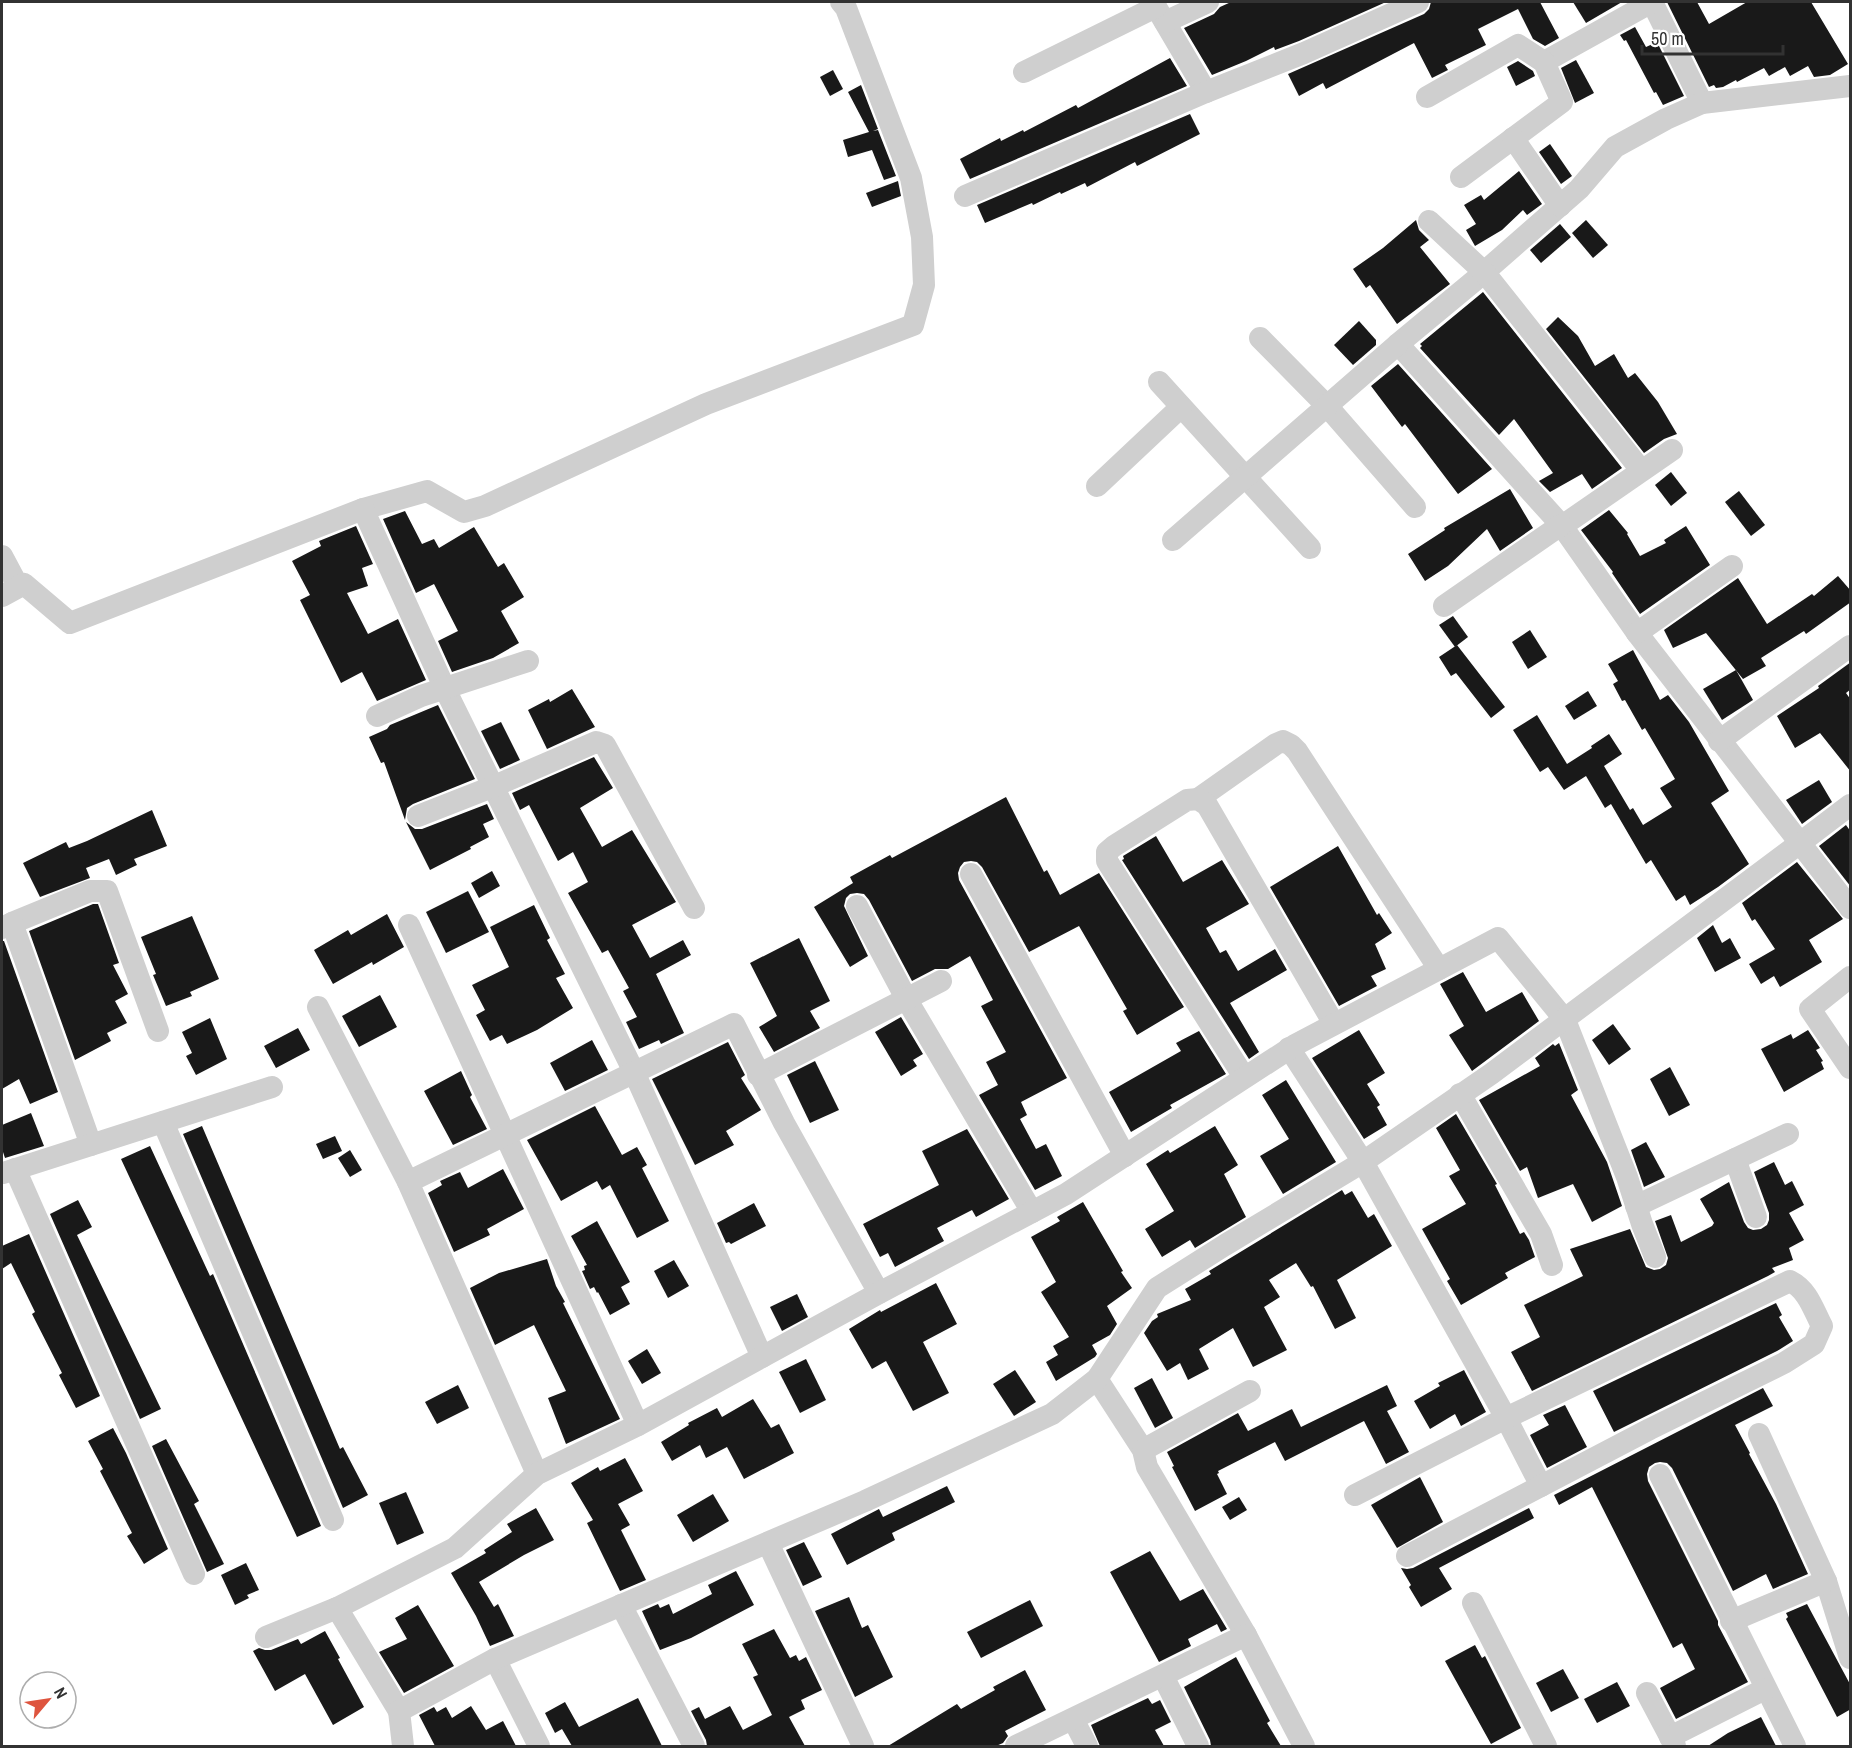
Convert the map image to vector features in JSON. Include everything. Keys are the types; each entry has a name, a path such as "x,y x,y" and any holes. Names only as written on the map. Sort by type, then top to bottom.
{"street":[{"path":"2,556 10,591 24,584 70,623 363,509 427,491 464,512 485,506 706,404 914,325 924,285 921,237 911,178 842,2"},
{"path":"1024,72 1158,10 1208,2"},
{"path":"965,196 1206,92 1304,53 1418,2"},
{"path":"1544,62 1652,2 1702,103"},
{"path":"1158,10 1206,92"},
{"path":"1427,97 1518,45 1544,62 1562,102 1461,177"},
{"path":"1173,540 1398,344 1485,273 1579,189 1615,147 1666,119 1702,103 1851,86"},
{"path":"1513,138 1560,206"},
{"path":"1429,221 1485,273 1641,470"},
{"path":"1260,338 1327,406 1415,507"},
{"path":"1398,344 1562,525 1637,633 1851,908"},
{"path":"1159,382 1310,548"},
{"path":"1097,486 1181,406"},
{"path":"1444,606 1672,450"},
{"path":"363,509 492,787 634,1072 762,1357"},
{"path":"1637,633 1732,566"},
{"path":"1719,741 1851,646"},
{"path":"377,716 421,696 528,661"},
{"path":"1245,1077 1107,861 1107,852 1187,800 1198,799 1276,744 1283,741 1291,745 1304,761 1439,969"},
{"path":"418,816 596,742 605,744 694,908"},
{"path":"1198,799 1208,805 1334,1024"},
{"path":"399,1711 495,1659 865,1501 1052,1414 1097,1379 1157,1288 1363,1162 1491,1074 1851,805"},
{"path":"971,874 1125,1156"},
{"path":"91,1145 7,926 90,891 107,891 158,1030"},
{"path":"857,906 907,1000 1032,1212"},
{"path":"409,925 638,1425"},
{"path":"266,1637 337,1608 455,1548 537,1474 638,1425 1066,1194 1289,1048 1498,938 1565,1020 1627,1177 1655,1257"},
{"path":"1851,977 1810,1009 1851,1068"},
{"path":"758,1075 941,981"},
{"path":"318,1007 408,1182 537,1474"},
{"path":"408,1182 734,1024 758,1075 879,1293"},
{"path":"1289,1048 1363,1162 1506,1418 1541,1486"},
{"path":"194,1574 8,1171 272,1087"},
{"path":"1460,1094 1540,1233 1552,1265"},
{"path":"164,1122 333,1520"},
{"path":"1636,1206 1788,1134"},
{"path":"1735,1159 1756,1217"},
{"path":"1355,1495 1506,1418 1790,1281 1806,1294 1821,1326 1814,1344 1784,1363 1650,1429 1407,1556"},
{"path":"1097,1379 1143,1450 1147,1467 1246,1635 1304,1746"},
{"path":"1143,1450 1250,1391"},
{"path":"1759,1434 1826,1581 1851,1658"},
{"path":"1660,1475 1795,1746"},
{"path":"768,1543 863,1746"},
{"path":"1731,1621 1826,1581"},
{"path":"1473,1603 1546,1746"},
{"path":"621,1605 694,1746"},
{"path":"337,1608 399,1711 403,1746"},
{"path":"1016,1746 1246,1635"},
{"path":"495,1659 539,1746"},
{"path":"1163,1676 1198,1746"},
{"path":"1647,1693 1672,1742 1765,1689"},
{"path":"1073,1719 1087,1746"}],"building":[{"path":"1231,2 1386,2 1299,41 1275,50 1274,47 1212,75 1184,28 1214,14 1220,7"},
{"path":"1431,2 1540,2 1559,38 1545,46 1533,39 1518,9 1478,29 1486,45 1445,65 1448,70 1432,78 1414,43 1326,89 1323,83 1299,96 1288,74 1424,14"},
{"path":"1573,2 1622,2 1586,23"},
{"path":"1667,2 1697,2 1709,24 1747,2 1811,2 1848,64 1830,75 1814,77 1808,66 1790,76 1785,67 1769,76 1764,68 1723,87 1716,88 1714,85 1709,87"},
{"path":"1635,27 1646,47 1657,42 1684,96 1663,105 1656,92 1654,93 1626,40 1624,41 1620,35"},
{"path":"1170,58 1187,86 970,179 960,159 1000,138 1001,141 1023,130 1024,132 1076,105 1078,108"},
{"path":"1576,60 1594,93 1575,103 1561,68"},
{"path":"1518,61 1533,71 1535,76 1516,86 1507,67"},
{"path":"833,70 843,89 830,96 820,77"},
{"path":"861,85 878,129 873,131 878,130 896,176 884,180 872,150 848,157 843,140 869,132 848,92"},
{"path":"1190,114 1200,134 1137,166 1135,162 1087,187 1085,183 985,223 977,205"},
{"path":"1550,144 1572,176 1561,184 1539,152"},
{"path":"1519,171 1542,204 1527,215 1523,210 1502,230 1475,246 1466,230 1476,224 1464,205 1481,195 1484,200"},
{"path":"898,181 901,196 872,207 866,193"},
{"path":"1416,220 1419,230 1429,240 1420,247 1450,284 1397,324 1370,285 1366,288 1353,269 1383,248"},
{"path":"1586,220 1608,245 1593,258 1572,233"},
{"path":"1560,224 1571,237 1541,263 1530,250"},
{"path":"1483,292 1622,468 1592,489 1582,474 1550,492 1539,481 1553,473 1514,419 1499,435 1420,348 1422,346 1420,344"},
{"path":"1558,317 1578,336 1595,366 1614,354 1628,378 1635,373 1658,402 1677,434 1664,439 1644,453 1546,329"},
{"path":"1359,321 1376,340 1376,345 1353,365 1334,345"},
{"path":"1398,364 1492,469 1458,494 1405,424 1402,427 1371,386"},
{"path":"1671,472 1687,493 1671,506 1655,485"},
{"path":"1510,489 1533,528 1500,551 1487,529 1448,566 1425,581 1408,554 1445,530 1444,528"},
{"path":"1739,491 1765,525 1751,536 1725,502"},
{"path":"1609,510 1628,533 1640,556 1666,543 1664,540 1686,526 1710,565 1640,614 1613,572 1581,530"},
{"path":"405,511 422,544 434,539 439,548 474,527 498,567 504,563 524,597 501,611 519,643 493,658 452,672 438,641 458,631 434,584 416,593 383,519"},
{"path":"356,526 373,564 362,568 368,586 347,593 368,634 398,619 426,680 377,701 362,672 341,683 300,600 310,595 292,561 321,546 319,541"},
{"path":"1838,576 1851,591 1851,602 1806,634 1804,631 1761,658 1766,666 1743,679 1706,633 1673,648 1664,630 1738,578 1767,624 1812,594 1814,596"},
{"path":"1453,616 1468,637 1455,647 1439,625"},
{"path":"1530,630 1547,657 1528,669 1512,642"},
{"path":"1457,645 1505,707 1491,718 1456,673 1451,676 1439,657"},
{"path":"1633,650 1660,700 1668,695 1689,722 1729,791 1711,803 1749,864 1690,905 1685,895 1676,901 1651,860 1646,864 1611,804 1605,808 1586,776 1564,790 1548,767 1540,772 1513,730 1537,715 1567,764 1609,734 1622,754 1604,766 1630,810 1633,808 1643,825 1672,807 1660,788 1675,779 1645,728 1642,730 1625,700 1622,701 1613,684 1618,681 1608,664"},
{"path":"1851,662 1851,689 1846,693 1851,700 1851,772 1820,733 1795,748 1777,716 1819,688 1818,686"},
{"path":"1736,670 1753,700 1722,720 1703,689"},
{"path":"572,689 595,727 547,749 528,710 549,699 550,702"},
{"path":"1588,691 1597,706 1574,720 1565,706"},
{"path":"438,705 475,779 413,804 407,808 405,820 384,762 381,763 369,737 387,729 390,725"},
{"path":"501,722 520,760 500,769 481,731"},
{"path":"594,757 613,788 580,808 602,847 632,830 676,902 632,925 650,958 683,940 691,955 656,974 684,1033 661,1044 659,1040 639,1049 626,1022 637,1017 623,991 629,988 608,950 602,953 568,893 588,882 573,852 558,861 529,805 520,810 512,793"},
{"path":"1819,780 1832,802 1802,824 1786,800"},
{"path":"1006,797 1044,872 1047,870 1060,895 1099,873 1184,1007 1137,1035 1123,1011 1127,1009 1079,926 1029,952 982,867 977,862 964,862 958,873 959,880 1067,1078 1021,1102 1027,1115 1020,1119 1036,1149 1046,1144 1062,1176 1035,1190 979,1095 998,1085 986,1062 1006,1052 981,1006 993,1000 970,956 948,969 935,969 912,981 869,900 864,894 857,893 850,894 846,898 844,906 868,956 850,967 814,907 853,883 850,877 890,855 892,858"},
{"path":"487,804 494,819 483,824 489,837 430,870 406,822 415,829 422,829"},
{"path":"152,810 167,846 134,859 137,865 116,875 109,859 86,868 90,878 40,897 23,863 66,842 69,848 87,841"},
{"path":"1846,825 1851,832 1851,887 1819,846"},
{"path":"1156,836 1183,882 1222,860 1249,904 1206,928 1220,953 1226,950 1238,971 1275,949 1287,970 1230,1003 1259,1052 1249,1059 1122,860 1123,856"},
{"path":"1338,846 1377,915 1379,913 1392,933 1375,944 1386,969 1371,976 1377,986 1339,1006 1270,887"},
{"path":"1797,862 1843,919 1809,940 1822,962 1780,987 1774,976 1761,984 1749,964 1775,949 1755,919 1752,921 1742,903"},
{"path":"492,871 500,886 479,898 471,883"},
{"path":"468,891 489,932 446,953 426,912"},
{"path":"93,904 98,904 119,963 113,965 128,994 115,1001 127,1023 107,1033 111,1041 75,1060 29,931"},
{"path":"534,905 550,938 547,940 565,974 556,978 573,1008 537,1030 507,1044 502,1035 490,1041 476,1015 485,1010 472,985 509,967 490,927"},
{"path":"387,914 404,947 333,984 314,950 348,930 351,935"},
{"path":"192,916 219,979 190,992 192,996 166,1006 141,937"},
{"path":"1713,925 1722,943 1730,938 1741,958 1715,972 1697,938"},
{"path":"799,938 830,1001 810,1011 820,1028 774,1052 759,1027 777,1016 750,963"},
{"path":"2,941 4,941 58,1092 30,1104 19,1079 2,1089"},
{"path":"1463,972 1486,1012 1522,992 1539,1021 1472,1071 1449,1035 1464,1026 1440,984"},
{"path":"380,995 397,1027 359,1047 342,1016"},
{"path":"901,1017 923,1054 913,1060 917,1066 901,1076 875,1032"},
{"path":"210,1018 227,1059 196,1075 186,1056 192,1053 182,1032"},
{"path":"1613,1024 1631,1049 1609,1065 1592,1040"},
{"path":"298,1028 310,1050 276,1068 264,1046"},
{"path":"1359,1030 1385,1073 1367,1084 1380,1105 1377,1107 1387,1125 1364,1139 1312,1058"},
{"path":"1808,1030 1820,1048 1816,1050 1823,1061 1821,1062 1824,1069 1784,1092 1761,1049 1791,1034 1793,1039"},
{"path":"1199,1031 1226,1074 1170,1105 1172,1108 1131,1132 1109,1092 1181,1051 1176,1043"},
{"path":"592,1040 608,1070 565,1091 550,1063"},
{"path":"728,1042 745,1075 741,1078 761,1110 726,1131 734,1145 695,1165 652,1079"},
{"path":"1559,1043 1578,1090 1571,1095 1607,1162 1622,1206 1592,1222 1573,1184 1538,1198 1527,1167 1520,1171 1479,1100 1540,1066 1535,1058 1553,1044 1555,1046"},
{"path":"815,1061 839,1110 810,1123 787,1075"},
{"path":"1670,1067 1690,1105 1669,1116 1650,1079"},
{"path":"461,1071 472,1095 470,1097 487,1129 453,1145 424,1091"},
{"path":"1286,1080 1336,1162 1283,1194 1260,1156 1289,1139 1262,1095"},
{"path":"595,1106 622,1155 637,1147 647,1165 642,1168 669,1221 637,1238 610,1185 602,1190 597,1181 561,1201 527,1140"},
{"path":"31,1113 44,1146 5,1158 2,1149 2,1125"},
{"path":"1456,1114 1497,1184 1495,1185 1520,1234 1524,1232 1529,1240 1535,1257 1505,1273 1508,1278 1461,1305 1447,1281 1450,1279 1422,1229 1466,1204 1449,1176 1460,1170 1436,1128"},
{"path":"202,1126 340,1449 343,1447 368,1495 343,1508 183,1134"},
{"path":"1215,1126 1238,1165 1224,1174 1246,1217 1195,1248 1190,1240 1162,1257 1145,1229 1174,1211 1146,1164 1168,1150 1170,1153"},
{"path":"967,1129 1009,1199 976,1217 972,1210 937,1228 944,1241 895,1267 888,1253 880,1257 863,1224 939,1185 922,1151"},
{"path":"335,1136 342,1151 323,1159 316,1144"},
{"path":"1646,1142 1665,1177 1644,1187 1631,1150"},
{"path":"150,1146 210,1276 213,1274 321,1526 297,1537 121,1159"},
{"path":"350,1150 362,1170 350,1177 338,1158"},
{"path":"1774,1162 1785,1185 1792,1181 1804,1205 1789,1213 1804,1240 1789,1248 1793,1260 1772,1268 1775,1272 1768,1276 1532,1391 1511,1352 1540,1337 1524,1305 1583,1276 1570,1249 1630,1229 1646,1267 1654,1270 1660,1269 1666,1265 1668,1258 1655,1221 1671,1215 1681,1242 1712,1226 1714,1223 1700,1199 1729,1182 1748,1228 1761,1229 1767,1225 1769,1213 1754,1172"},
{"path":"503,1169 524,1209 487,1229 490,1235 454,1252 428,1193 442,1185 440,1181 460,1172 468,1188"},
{"path":"1342,1190 1345,1195 1352,1191 1368,1218 1374,1214 1392,1246 1337,1280 1356,1318 1335,1329 1313,1286 1311,1287 1296,1263 1269,1280 1280,1297 1264,1307 1287,1350 1253,1367 1233,1328 1199,1349 1209,1369 1188,1380 1180,1363 1167,1371 1144,1333 1152,1321 1158,1317 1157,1314 1191,1300 1185,1289 1211,1274 1209,1271"},
{"path":"78,1200 92,1227 77,1235 161,1409 140,1419 50,1214"},
{"path":"1083,1202 1132,1288 1107,1306 1117,1324 1110,1335 1092,1345 1097,1354 1095,1357 1056,1381 1046,1362 1058,1355 1053,1346 1069,1337 1041,1292 1056,1282 1031,1237 1060,1221 1057,1217"},
{"path":"754,1203 766,1226 731,1244 726,1243 717,1223"},
{"path":"597,1221 630,1282 621,1287 630,1304 610,1315 598,1292 594,1287 590,1289 582,1271 587,1265 571,1236"},
{"path":"29,1234 100,1396 76,1408 59,1375 62,1373 32,1314 35,1312 11,1263 2,1269 2,1246"},
{"path":"547,1259 556,1286 565,1302 563,1303 620,1419 566,1444 548,1398 566,1391 534,1325 495,1345 470,1288 499,1273"},
{"path":"674,1260 689,1286 668,1298 654,1271"},
{"path":"936,1283 957,1324 923,1342 949,1393 913,1411 886,1361 872,1369 849,1329 880,1310 881,1312"},
{"path":"797,1294 808,1317 782,1331 770,1307"},
{"path":"1776,1303 1782,1315 1779,1317 1793,1341 1614,1432 1593,1391"},
{"path":"647,1349 661,1373 642,1384 628,1361"},
{"path":"806,1359 826,1400 800,1413 779,1372"},
{"path":"1015,1370 1036,1402 1014,1416 993,1384"},
{"path":"1464,1370 1486,1412 1461,1426 1455,1414 1430,1429 1414,1401 1440,1386 1438,1383"},
{"path":"1152,1378 1173,1418 1155,1428 1134,1388"},
{"path":"458,1385 469,1408 437,1424 425,1402"},
{"path":"1387,1385 1397,1406 1387,1411 1409,1452 1386,1464 1364,1421 1285,1461 1275,1442 1218,1471 1217,1474 1227,1494 1195,1511 1172,1467 1174,1466 1167,1452 1238,1413 1248,1431 1292,1409 1301,1427"},
{"path":"1763,1388 1773,1406 1735,1425 1776,1504 1808,1574 1773,1589 1766,1574 1733,1591 1672,1468 1667,1463 1660,1462 1649,1467 1648,1481 1748,1682 1676,1719 1660,1688 1695,1669 1682,1643 1673,1648 1592,1487 1559,1505 1554,1495"},
{"path":"753,1399 771,1428 779,1424 794,1453 744,1479 727,1447 706,1458 700,1445 672,1461 661,1442 689,1425 688,1423 717,1408 722,1417"},
{"path":"1565,1405 1587,1447 1547,1468 1530,1435 1549,1425 1543,1415"},
{"path":"113,1428 168,1549 144,1564 127,1536 132,1533 100,1471 103,1469 88,1441"},
{"path":"166,1439 199,1501 194,1504 224,1564 207,1572 152,1446"},
{"path":"625,1458 643,1491 618,1504 630,1525 621,1530 646,1580 620,1591 587,1523 593,1520 571,1483 598,1467 600,1471"},
{"path":"1420,1477 1443,1522 1397,1548 1371,1505"},
{"path":"947,1486 955,1502 892,1533 895,1540 847,1565 831,1534 879,1509 883,1517"},
{"path":"406,1492 424,1533 397,1545 379,1503"},
{"path":"713,1494 729,1521 693,1542 677,1515"},
{"path":"1239,1497 1247,1510 1230,1520 1222,1507"},
{"path":"536,1508 554,1540 479,1582 494,1607 498,1604 514,1636 490,1646 451,1573 486,1553 484,1550 512,1532 507,1524"},
{"path":"1529,1508 1534,1518 1439,1568 1452,1589 1421,1607 1401,1568 1413,1568"},
{"path":"804,1542 822,1577 803,1586 786,1550"},
{"path":"1150,1551 1180,1601 1203,1589 1227,1629 1221,1632 1217,1624 1188,1639 1191,1646 1159,1662 1110,1572"},
{"path":"246,1563 259,1590 247,1595 249,1598 235,1605 221,1575"},
{"path":"736,1571 754,1605 691,1638 660,1650 642,1611 658,1604 660,1608 669,1604 673,1614 712,1594 708,1585"},
{"path":"849,1597 862,1628 868,1625 893,1677 855,1697 815,1611"},
{"path":"1030,1600 1043,1626 981,1658 967,1632"},
{"path":"1807,1604 1851,1686 1851,1709 1837,1717 1786,1619 1788,1617 1786,1613"},
{"path":"418,1605 454,1666 404,1693 379,1652 407,1639 395,1618"},
{"path":"774,1629 790,1658 796,1655 799,1661 806,1657 822,1690 801,1700 805,1709 789,1717 805,1746 707,1746 691,1711 699,1707 705,1719 730,1706 743,1730 772,1715 753,1677 758,1675 742,1644"},
{"path":"325,1631 364,1707 333,1725 305,1674 275,1691 253,1651 259,1648 271,1650 298,1639 301,1644"},
{"path":"1475,1645 1482,1658 1485,1656 1521,1728 1491,1744 1445,1661"},
{"path":"1236,1657 1270,1721 1267,1723 1281,1746 1211,1746 1184,1687"},
{"path":"1563,1669 1579,1698 1551,1712 1536,1683"},
{"path":"1025,1670 1046,1710 1005,1731 1008,1736 1003,1743 996,1746 888,1746 957,1704 961,1709 995,1690 993,1687"},
{"path":"1617,1682 1630,1706 1597,1723 1584,1699"},
{"path":"638,1698 662,1746 572,1746 562,1729 555,1733 545,1713 565,1702 579,1727"},
{"path":"1148,1698 1152,1704 1160,1700 1171,1722 1155,1730 1164,1746 1100,1746 1091,1725"},
{"path":"471,1706 486,1730 503,1721 516,1746 435,1746 419,1715 434,1707 437,1712 446,1707 452,1718"},
{"path":"1761,1717 1776,1746 1708,1746 1728,1733"}]}
